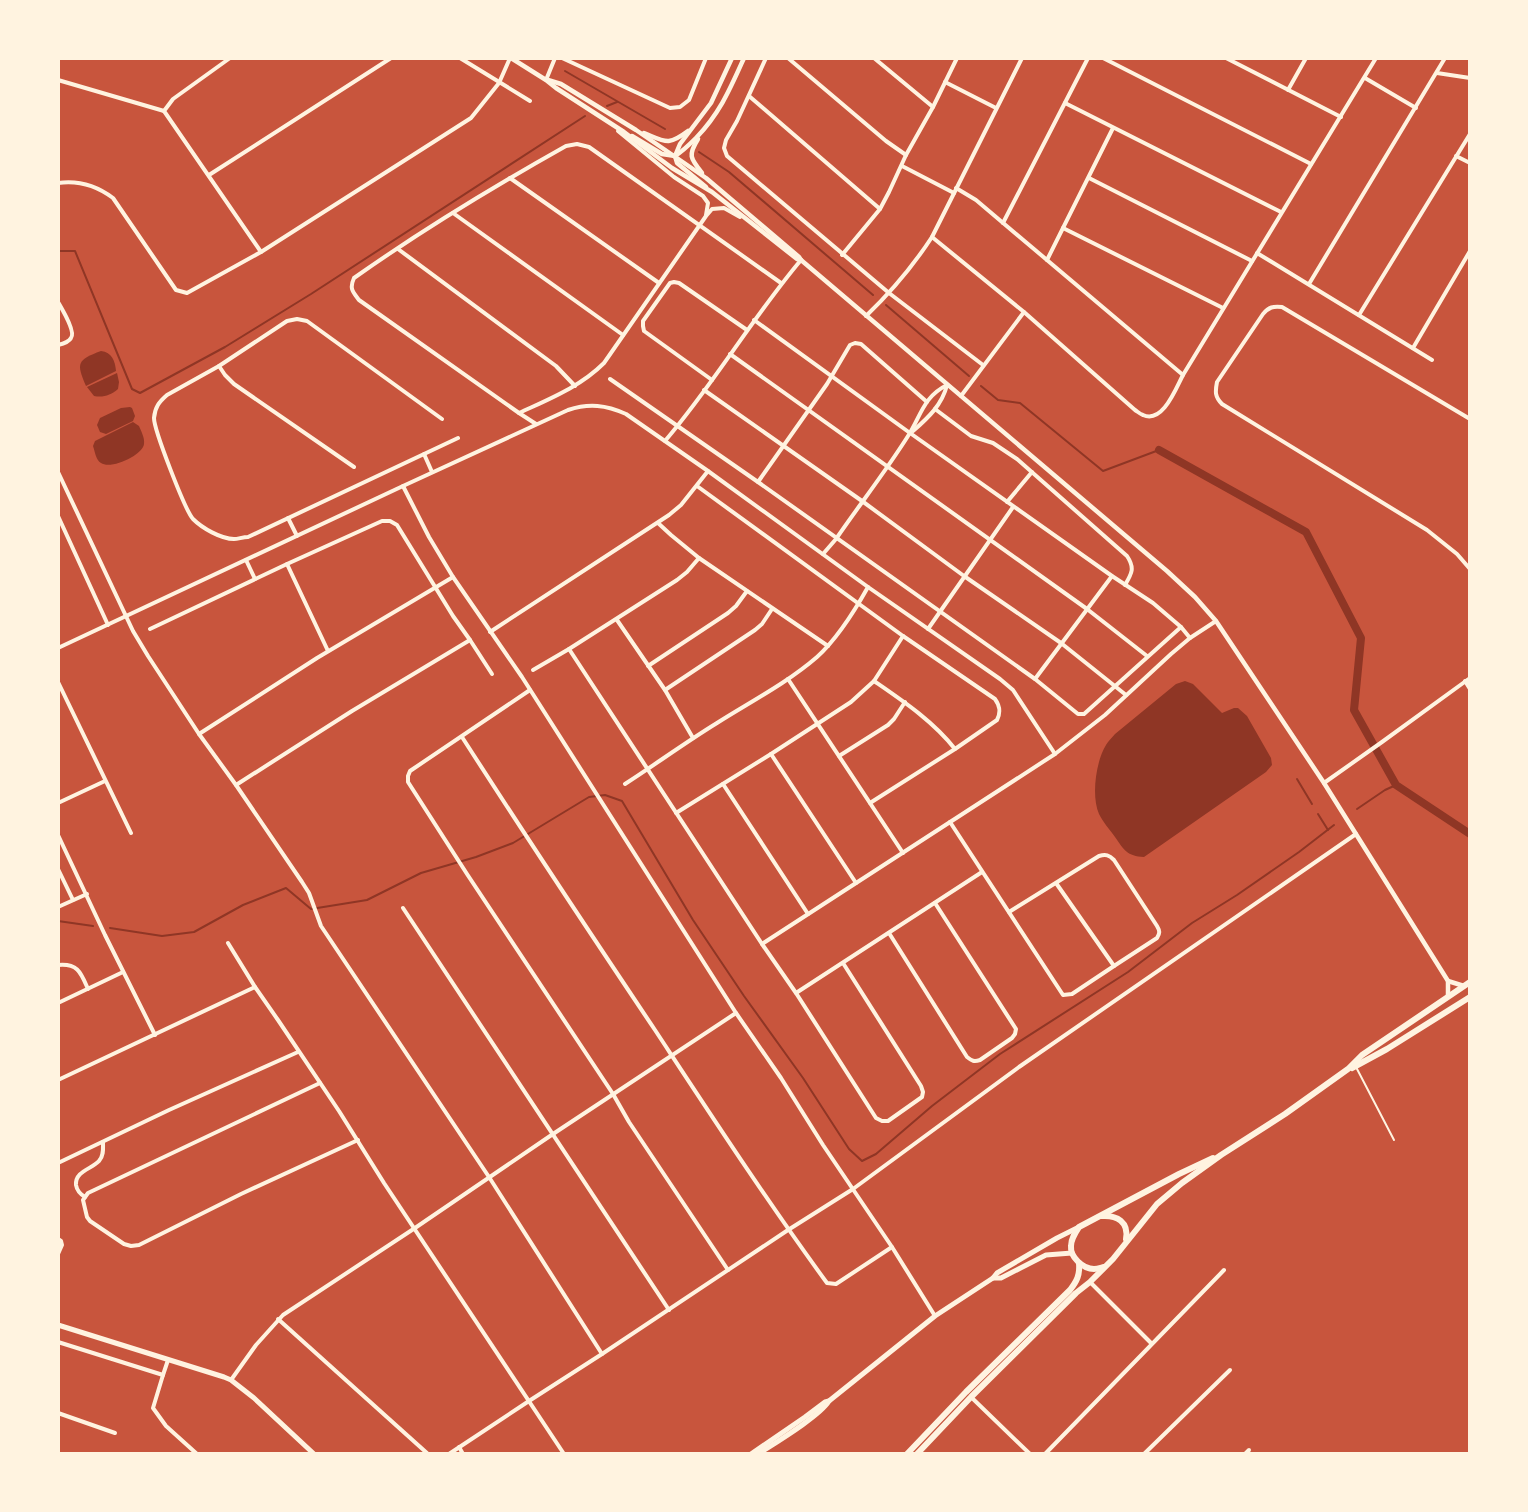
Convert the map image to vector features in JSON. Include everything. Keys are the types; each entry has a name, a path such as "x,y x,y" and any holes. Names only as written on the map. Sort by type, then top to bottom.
{"main road":[{"path":"917,1454 971,1397 1076,1293 1090,1282 1157,1204 1221,1155 1285,1114 1348,1069 1362,1055 1467,984"},
{"path":"1348,1069 1356,1067 1470,997"},
{"path":"758,1454 806,1422 935,1316 993,1278 997,1273 1057,1238 1179,1174 1221,1155"},
{"path":"1100,1216 1118,1218 1123,1222 1127,1234 1126,1242"},
{"path":"1079,1227 1073,1237 1072,1253 1085,1268 1104,1267"},
{"path":"993,1278 1001,1278 1046,1255 1072,1253"},
{"path":"907,1454 966,1392 1070,1290 1080,1273 1079,1263"},
{"path":"58,1325 231,1380 315,1454"},
{"path":"751,1454 825,1402 830,1401"}],"street":[{"path":"164,111 173,99 230,58"},
{"path":"209,175 391,58"},
{"path":"460,58 530,101"},
{"path":"58,183 85,183 114,198 176,291 187,293 261,252 471,118 499,83 510,58 612,125 662,154 675,156 702,131 722,105 744,58"},
{"path":"546,80 555,58"},
{"path":"562,58 670,108 680,107 689,100 706,58"},
{"path":"732,58 711,103 680,144 675,156 677,163 810,268 1167,571 1194,597 1216,621 1324,783 1448,981 1448,996"},
{"path":"766,58 726,140 724,148 727,156 842,255 983,365"},
{"path":"788,58 886,141 906,155"},
{"path":"874,58 933,107"},
{"path":"842,255 880,209 957,58"},
{"path":"865,316 889,293 933,237 1022,58"},
{"path":"1003,223 1088,58"},
{"path":"1103,58 1311,164"},
{"path":"1226,58 1237,61 1341,117"},
{"path":"1288,90 1306,58"},
{"path":"933,237 1024,312 1135,410 1145,417 1155,416 1163,411 1223,308 1376,58"},
{"path":"1309,284 1445,58"},
{"path":"1437,73 1470,78"},
{"path":"1365,78 1416,108"},
{"path":"58,80 164,111 261,252"},
{"path":"546,80 561,84 636,130 706,178 799,256 801,261"},
{"path":"945,82 996,108"},
{"path":"749,96 880,209"},
{"path":"1065,103 1281,213"},
{"path":"612,125 674,177 703,196 708,204 706,216"},
{"path":"636,130 661,141 673,141 695,126"},
{"path":"1047,260 1113,128"},
{"path":"702,131 691,155 692,160 706,178"},
{"path":"624,132 672,168 712,192"},
{"path":"1359,315 1470,134"},
{"path":"537,424 359,300 351,285 354,278 510,178 566,146 577,144 589,147 781,283"},
{"path":"1456,156 1470,163"},
{"path":"902,166 976,200 1183,375"},
{"path":"510,178 659,283"},
{"path":"1089,178 1252,261"},
{"path":"519,413 574,387 604,363 712,209 724,208 751,223"},
{"path":"453,213 623,335"},
{"path":"1063,228 1223,308"},
{"path":"398,249 556,366 574,387"},
{"path":"1413,348 1470,251"},
{"path":"1257,252 1432,360"},
{"path":"665,441 781,283 801,261"},
{"path":"711,380 644,331 643,321 670,283 679,283 747,330"},
{"path":"58,302 73,335 70,340 58,345"},
{"path":"1470,419 1282,307 1275,306 1268,308 1263,314 1217,382 1215,392 1222,404 1427,530 1457,554 1470,569"},
{"path":"961,396 1024,312"},
{"path":"442,419 341,345 306,321 297,319 287,321 219,366 167,395 156,406 154,423 176,483 192,518 210,532 232,539 248,537 458,438"},
{"path":"754,320 910,434 1153,603 1181,627 1190,638"},
{"path":"758,482 832,376 850,345 861,344 927,402"},
{"path":"730,354 1087,609 1148,656"},
{"path":"219,366 234,384 354,467"},
{"path":"610,379 1035,679 1078,714 1084,714 1181,627"},
{"path":"823,554 910,434 920,411 938,390 947,385"},
{"path":"910,434 935,409 947,385"},
{"path":"704,390 1061,643 1126,695"},
{"path":"58,648 537,424 578,407 601,406 626,414 1000,679 1012,690 1055,754"},
{"path":"935,409 971,436 1000,447 1032,472 1127,556 1132,564 1131,574 1125,585"},
{"path":"424,454 432,472"},
{"path":"490,632 658,523 681,505 708,471"},
{"path":"58,472 126,616 153,664 309,893 321,926 489,1177 602,1354"},
{"path":"1007,502 1032,472"},
{"path":"403,486 453,577 530,690 736,1013 892,1247 935,1316"},
{"path":"697,486 903,636 995,699 998,704 1000,710 997,720 870,803"},
{"path":"928,629 1013,507"},
{"path":"58,516 108,625"},
{"path":"288,518 297,536"},
{"path":"150,629 382,521 390,521 397,525 492,674"},
{"path":"658,523 699,558 828,646"},
{"path":"533,670 617,620 677,580 699,558"},
{"path":"246,560 255,579"},
{"path":"287,564 328,651"},
{"path":"1035,679 1112,576"},
{"path":"199,734 328,651 453,577"},
{"path":"625,784 693,738 788,679 817,657 828,646 868,587"},
{"path":"648,666 728,613 747,591"},
{"path":"665,690 755,630 772,609"},
{"path":"617,620 665,690 693,738"},
{"path":"762,944 1055,754 1089,729 1190,638 1216,621"},
{"path":"676,813 851,702 874,681 903,636"},
{"path":"236,785 352,711 470,640"},
{"path":"569,649 876,1118 888,1121 922,1097 923,1092 843,963"},
{"path":"1324,783 1470,678"},
{"path":"788,679 903,853"},
{"path":"874,681 926,718 955,749"},
{"path":"1465,681 1470,689"},
{"path":"58,682 131,833"},
{"path":"530,690 410,771 408,782 466,874 728,1270"},
{"path":"839,756 888,725 904,702"},
{"path":"462,737 788,1230 827,1283 836,1284 892,1247"},
{"path":"771,754 856,883"},
{"path":"58,803 105,781"},
{"path":"723,784 808,914"},
{"path":"950,822 1063,995 1072,994 1157,938 1160,930 1110,856 1105,854 1009,912"},
{"path":"449,1454 853,1189 1019,1067 1356,834"},
{"path":"58,835 154,1035"},
{"path":"58,869 73,900"},
{"path":"796,993 982,872"},
{"path":"1056,883 1114,966"},
{"path":"58,907 87,894"},
{"path":"889,933 967,1057 975,1062 980,1060 1012,1038 1016,1034 1016,1029 935,903"},
{"path":"403,908 669,1310"},
{"path":"228,943 563,1453"},
{"path":"58,965 68,964 75,968 81,973 88,989"},
{"path":"58,1003 123,972"},
{"path":"1448,981 1467,984"},
{"path":"58,1080 255,987"},
{"path":"231,1380 278,1319 736,1013"},
{"path":"58,1163 298,1052"},
{"path":"320,1083 94,1190 85,1197 84,1206 87,1217 124,1244 139,1245 241,1194 358,1140"},
{"path":"85,1197 76,1188 76,1181 81,1173 100,1160 103,1153 103,1142"},
{"path":"58,1239 62,1245 58,1254"},
{"path":"1046,1454 1224,1270"},
{"path":"1090,1282 1151,1343"},
{"path":"278,1319 428,1454"},
{"path":"58,1342 163,1375"},
{"path":"168,1359 153,1408 166,1426 197,1454"},
{"path":"1144,1454 1230,1370"},
{"path":"971,1397 1030,1454"},
{"path":"58,1413 115,1433"},
{"path":"459,1447 463,1454"}],"lane":[{"path":"1356,1067 1394,1140"}],"shaded area":[{"path":"101,351 108,353 112,358 116,371 86,386 81,372 81,363 87,357"},
{"path":"117,373 118,389 110,394 101,397 94,396 87,387"},
{"path":"130,407 135,416 133,421 106,434 100,432 97,425 100,418 121,408"},
{"path":"133,422 139,426 143,435 144,444 138,453 112,465 99,462 93,446 95,441"},
{"path":"1185,681 1193,684 1222,713 1238,708 1247,716 1271,758 1272,765 1266,772 1144,857 1130,854 1105,823 1097,807 1095,788 1102,752 1115,734 1176,684"}],"waterway":[{"path":"565,71 665,129"},
{"path":"607,106 617,102"},
{"path":"58,251 75,251 132,389 140,393 225,347 311,294 585,116"},
{"path":"699,152 729,172 873,295"},
{"path":"886,305 969,376"},
{"path":"981,386 998,400 1020,403 1103,471 1159,450"},
{"path":"1159,450 1306,532 1361,638 1354,710 1396,785 1470,834"},
{"path":"1297,779 1312,804"},
{"path":"1357,809 1396,785"},
{"path":"110,928 162,936 194,932 243,905 286,888 311,909 367,900 421,873 476,857 513,843 589,797 605,795 622,801 693,920 803,1078 849,1149 862,1161 876,1154 932,1106 1000,1054 1128,972 1192,923 1237,895 1334,825"},
{"path":"1318,814 1328,830"},
{"path":"58,921 93,926"}]}
